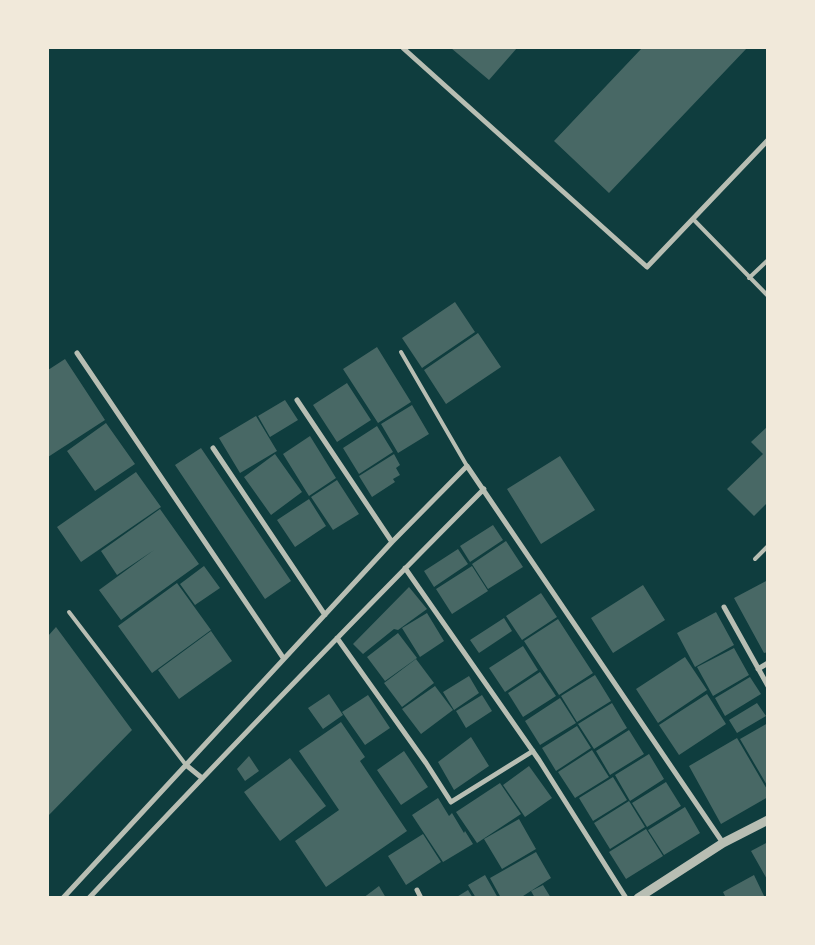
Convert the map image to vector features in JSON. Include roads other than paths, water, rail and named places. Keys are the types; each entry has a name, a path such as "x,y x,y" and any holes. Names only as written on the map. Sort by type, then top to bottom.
{"street":[{"path":"403,48 647,267 768,140"},
{"path":"77,353 284,659"},
{"path":"297,400 392,542"},
{"path":"213,448 325,614"},
{"path":"64,898 392,542 467,466 723,843"},
{"path":"90,898 202,778 484,489"},
{"path":"405,568 533,751 626,898"},
{"path":"724,607 768,686"},
{"path":"337,638 426,763 451,802 533,751"},
{"path":"758,668 768,663"},
{"path":"186,765 202,778"},
{"path":"638,898 723,843 768,820"},
{"path":"416,890 421,898"}],"lane":[{"path":"693,219 768,296"},
{"path":"749,278 768,260"},
{"path":"401,352 467,466"},
{"path":"755,559 768,546"},
{"path":"69,612 186,765"}]}
